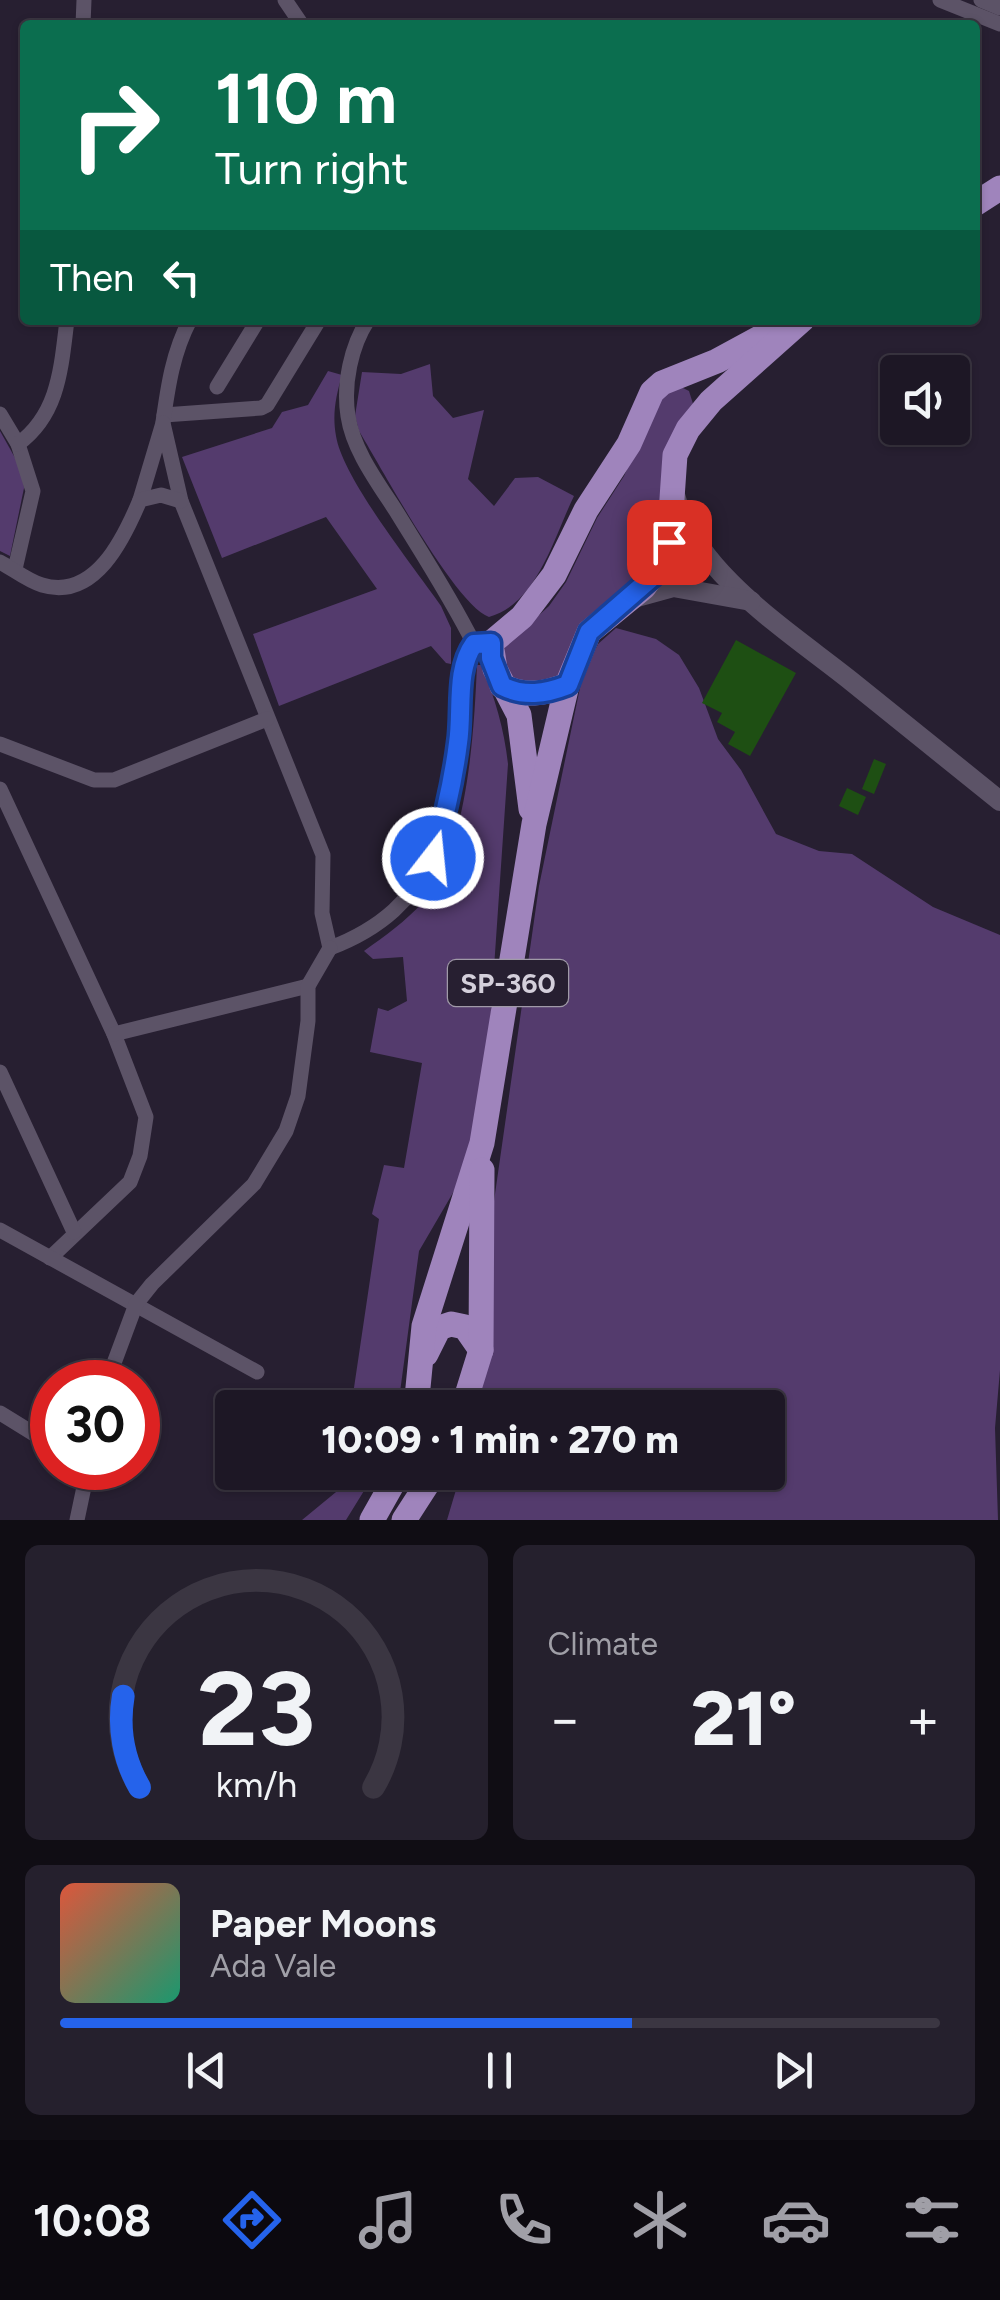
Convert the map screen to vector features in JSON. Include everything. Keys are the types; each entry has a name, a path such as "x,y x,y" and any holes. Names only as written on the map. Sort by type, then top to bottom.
{"main road":[{"path":"482,643 522,617 554,576 586,510 629,444 652,392 662,383 717,360 782,325"},
{"name":"SP-360","path":"418,1390 424,1326 482,1143 534,824 568,685 589,632 657,573 664,559 669,542 672,478 680,442 702,413 797,325"},
{"path":"662,383 678,380 689,384 698,392 702,413"},
{"name":"SP-360","path":"482,643 519,715 534,824"},
{"path":"502,686 532,694 568,685"},
{"name":"SP-360","path":"470,1390 482,1350 482,1143"},
{"name":"SP-360","path":"422,1362 434,1334 450,1324 466,1327 482,1350"},
{"path":"372,1520 389,1490"},
{"path":"412,1512 425,1490"}],"street":[{"path":"940,0 1000,24"},
{"path":"981,0 1000,8"},
{"path":"18,444 36,431 54,396 66,325"},
{"path":"0,414 18,444 34,491 7,566 40,585 77,585 109,558 124,538 140,500 164,419 178,342 187,325"},
{"path":"217,387 255,325"},
{"path":"164,419 267,405 317,325"},
{"path":"115,1360 136,1304 254,1184 273,1156 298,1096 308,1021 308,986 330,948 358,938 406,902 428,870 448,806 461,721 464,664 482,643 456,610 374,476 348,420 346,398 352,355 366,325"},
{"path":"164,419 181,500 323,855 322,913 330,948"},
{"path":"672,478 678,508 698,545 753,602 1000,801"},
{"path":"140,500 161,495 181,500"},
{"path":"627,601 674,588 753,602"},
{"path":"0,744 94,780 114,780 268,718"},
{"path":"0,789 114,1034 146,1117 145,1137 130,1182 50,1258"},
{"path":"114,1034 308,986"},
{"path":"0,1072 74,1232"},
{"path":"0,1230 257,1372"},
{"path":"0,1413 30,1432"},
{"path":"77,1520 83,1490"}],"shaded area":[{"path":"430,364 433,396 453,418 484,410 468,479 494,506 515,478 538,477 574,496 532,584 506,610 489,617 457,588 439,562 359,431 355,416 362,372 401,374"},
{"path":"328,371 342,375 334,420 341,454 365,498 441,606 451,628 451,664 431,646 279,706 253,634 377,589 326,517 222,558 182,457 272,428 282,412 308,405"},
{"path":"681,387 689,391 694,407 660,551 565,669 545,687 512,680 503,658 505,646 549,606 566,582 597,518 624,476 659,397"},
{"path":"0,431 23,472 24,488 10,556 0,551"},
{"path":"616,628 656,639 679,655 699,688 718,739 741,770 776,834 819,851 852,854 933,907 1000,935 1000,1370 995,1428 998,1520 447,1520 456,1490 785,1490 785,1390 477,1390 493,1208 539,886 582,678 598,644"},
{"path":"477,665 481,665 495,701 508,764 482,1143 419,1251 400,1390 354,1390 379,1219 372,1214 384,1165 404,1168 422,1063 370,1052 378,1008 388,1011 407,1001 403,957 373,959 364,951 423,902 438,879 459,821 474,723"},
{"path":"338,1490 365,1490 346,1520 302,1520"}],"building":[{"path":"736,640 796,673 750,756 728,744 735,732 717,722 722,713 702,703"},
{"path":"874,759 886,764 874,794 862,789"},
{"path":"847,788 866,797 858,815 839,806"}],"route":[{"path":"433,858 448,806 467,653 474,644 491,643 494,669 502,686 514,692 548,693 568,685 589,632 657,573 669,542"}]}
